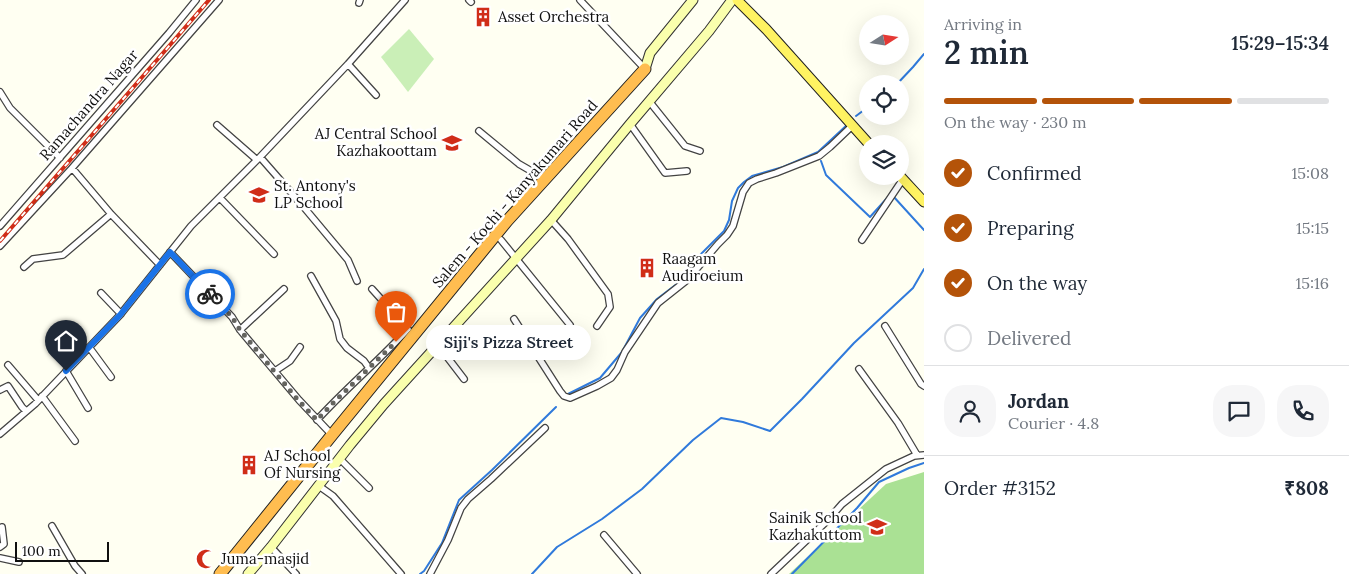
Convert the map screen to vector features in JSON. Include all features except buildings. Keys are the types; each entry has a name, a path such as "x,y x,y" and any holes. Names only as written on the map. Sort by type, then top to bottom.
{"highway":[{"name":"Salem - Kochi - Kanyakumari Road","path":"220,574 507,221 645,69"}],"main road":[{"path":"737,0 860,135"},
{"path":"908,185 924,202"}],"street":[{"name":"Ramachandra Nagar","path":"0,226 196,0"},
{"path":"0,246 72,168 219,0"},
{"path":"1,431 40,398 121,314 191,226 348,64 405,0"},
{"path":"580,0 645,69 650,53 693,0"},
{"path":"248,574 384,404 551,220 709,31 732,0"},
{"path":"348,64 376,95"},
{"path":"0,92 10,108 60,158"},
{"path":"649,101 685,146 700,151"},
{"path":"630,124 665,173 687,171"},
{"path":"217,125 258,159 302,205 348,260 357,281"},
{"path":"514,320 564,396 570,398 611,378 658,303 687,280 727,235 733,226 743,192 749,183 819,156 852,126"},
{"path":"479,131 519,164 545,179"},
{"path":"72,168 111,214 160,265"},
{"path":"862,240 897,185"},
{"path":"220,198 274,254"},
{"path":"24,267 33,259 64,255 111,214"},
{"path":"551,220 568,239 608,294 610,307 597,326"},
{"path":"501,240 570,325"},
{"path":"170,252 232,317 240,330 298,400 332,435"},
{"path":"312,276 336,321 340,339 369,368"},
{"path":"317,420 408,329 372,288"},
{"path":"240,330 284,289"},
{"path":"101,293 121,314"},
{"path":"885,326 924,386"},
{"path":"438,345 464,379"},
{"path":"89,346 111,377"},
{"path":"275,371 290,361 300,347"},
{"path":"8,365 40,398 75,441"},
{"path":"772,574 842,504 886,469 921,455 859,369"},
{"path":"66,371 88,408"},
{"path":"0,390 8,386 26,411"},
{"path":"430,574 448,540 461,508 468,499 545,428"},
{"path":"340,459 368,488"},
{"path":"319,486 333,496 401,574"},
{"path":"52,526 75,566 82,574"},
{"path":"0,547 4,544 2,527"},
{"path":"604,535 638,574"},
{"path":"271,547 296,574"},
{"path":"0,558 19,562"}],"green space":[{"path":"409,29 434,59 408,92 381,57"},
{"name":"Sainik School Kazhakuttom","path":"924,472 924,574 789,574 886,484"}],"waterway":[{"path":"905,75 924,54"},
{"path":"568,394 600,378 622,352 640,318 657,299 682,280 694,261 724,231 729,220 732,201 738,188 744,182 752,176 783,167 818,152 848,124"},
{"path":"821,161 826,175 870,217 888,197"},
{"path":"893,196 924,230"},
{"path":"532,574 557,547 602,519 642,489 693,440 721,418 743,422 770,431 854,343 913,288 924,269"},
{"path":"420,574 424,571 442,543 459,500 556,407"},
{"path":"792,574 857,508 879,482 924,463"}],"railway":[{"path":"0,241 209,0"}],"way so far":[{"path":"210,294 232,317 240,330 317,420 396,342"}],"place":[{"name":"Asset Orchestra","path":"483,17"},
{"name":"AJ Central School Kazhakoottam","path":"452,143"},
{"name":"St. Antony's LP School","path":"259,195"},
{"name":"Raagam Audiroeium","path":"647,268"},
{"name":"Siji's Pizza Street","path":"396,342"},
{"name":"AJ School Of Nursing","path":"249,465"},
{"name":"Sainik School Kazhakuttom","path":"877,527"},
{"name":"Juma-masjid","path":"206,559"}],"route":[{"path":"66,371 120,315 170,252 210,294"}]}
